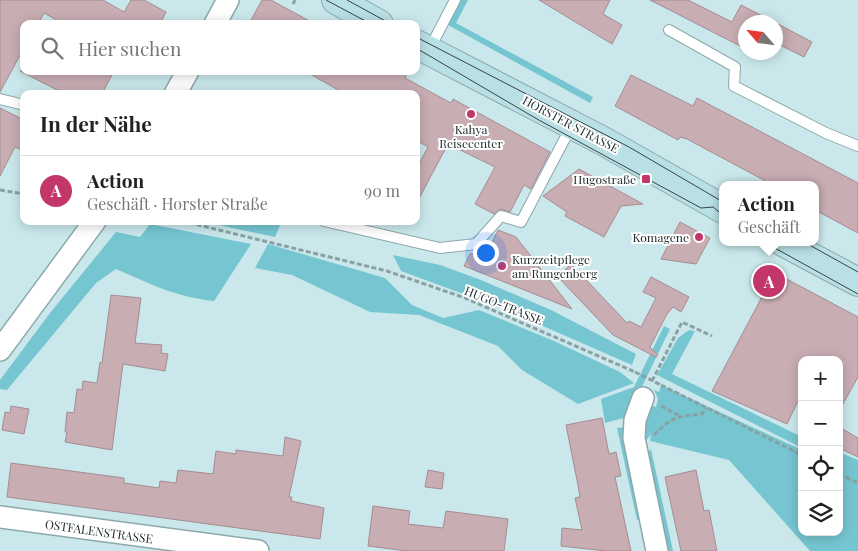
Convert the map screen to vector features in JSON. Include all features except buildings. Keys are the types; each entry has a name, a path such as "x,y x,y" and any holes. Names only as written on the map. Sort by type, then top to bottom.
{"main road":[{"path":"342,1 373,20"},
{"name":"HORSTER STRASSE","path":"422,47 572,124 719,207"},
{"path":"790,246 858,282"}],"street":[{"path":"216,20 228,0"},
{"path":"178,90 186,75"},
{"path":"0,350 92,225"},
{"path":"643,398 633,429 657,551"},
{"name":"OSTFALENSTRASSE","path":"0,517 258,551"}],"lane":[{"path":"422,47 455,0"},
{"path":"669,30 735,67 734,86 858,146"},
{"path":"0,99 20,104"},
{"path":"341,225 440,248 476,244 501,216 521,222 572,124"}],"path":[{"path":"293,4 295,0"},
{"path":"0,190 20,193"},
{"name":"HUGO-TRASSE","path":"198,225 387,271 465,298 634,372 798,453"},
{"path":"643,398 682,322 712,336"},
{"path":"638,459 664,424 680,416 702,414 706,408"},
{"path":"669,410 680,416"},
{"path":"843,476 858,483"}],"shaded area":[{"path":"461,0 468,0 456,23 593,97 590,103 448,25"},
{"path":"149,225 155,225 251,244 214,301 175,293 116,269 96,283 7,390 0,389 0,380 50,313 116,232 140,237"},
{"path":"219,225 280,225 275,237"},
{"path":"268,244 385,278 412,305 443,318 479,310 554,341 620,372 634,383 578,404 522,370 498,346 419,315 370,312 292,275 255,268"},
{"path":"393,255 440,265 481,280 551,310 636,354 632,365 504,309 401,271"},
{"path":"664,326 670,329 635,401 631,416 605,423 601,399 634,387"},
{"path":"689,330 695,331 672,374 798,435 798,446 657,375 678,338"},
{"path":"661,385 798,448 798,536 843,536 843,454 858,460 858,551 810,551 729,460 650,441 651,434 639,450 646,403 656,407 658,399 654,390 659,392"},
{"path":"625,427 645,519 637,520 617,428"},
{"path":"651,449 673,551 668,551 647,454"}],"tram line":[{"path":"326,0 364,20"},
{"path":"347,0 384,20"},
{"path":"420,39 629,147 719,200"},
{"path":"420,50 537,119 701,208 713,207 719,212"},
{"path":"771,246 858,294"},
{"path":"811,246 858,272"}],"place":[{"name":"Kahya Reisecenter","path":"471,114"},
{"name":"Hugostraße","path":"646,179"},
{"name":"Komagene","path":"699,237"},
{"name":"Kurzzeitpflege am Rungenberg","path":"502,266"},
{"name":"Action","path":"769,281"}]}
